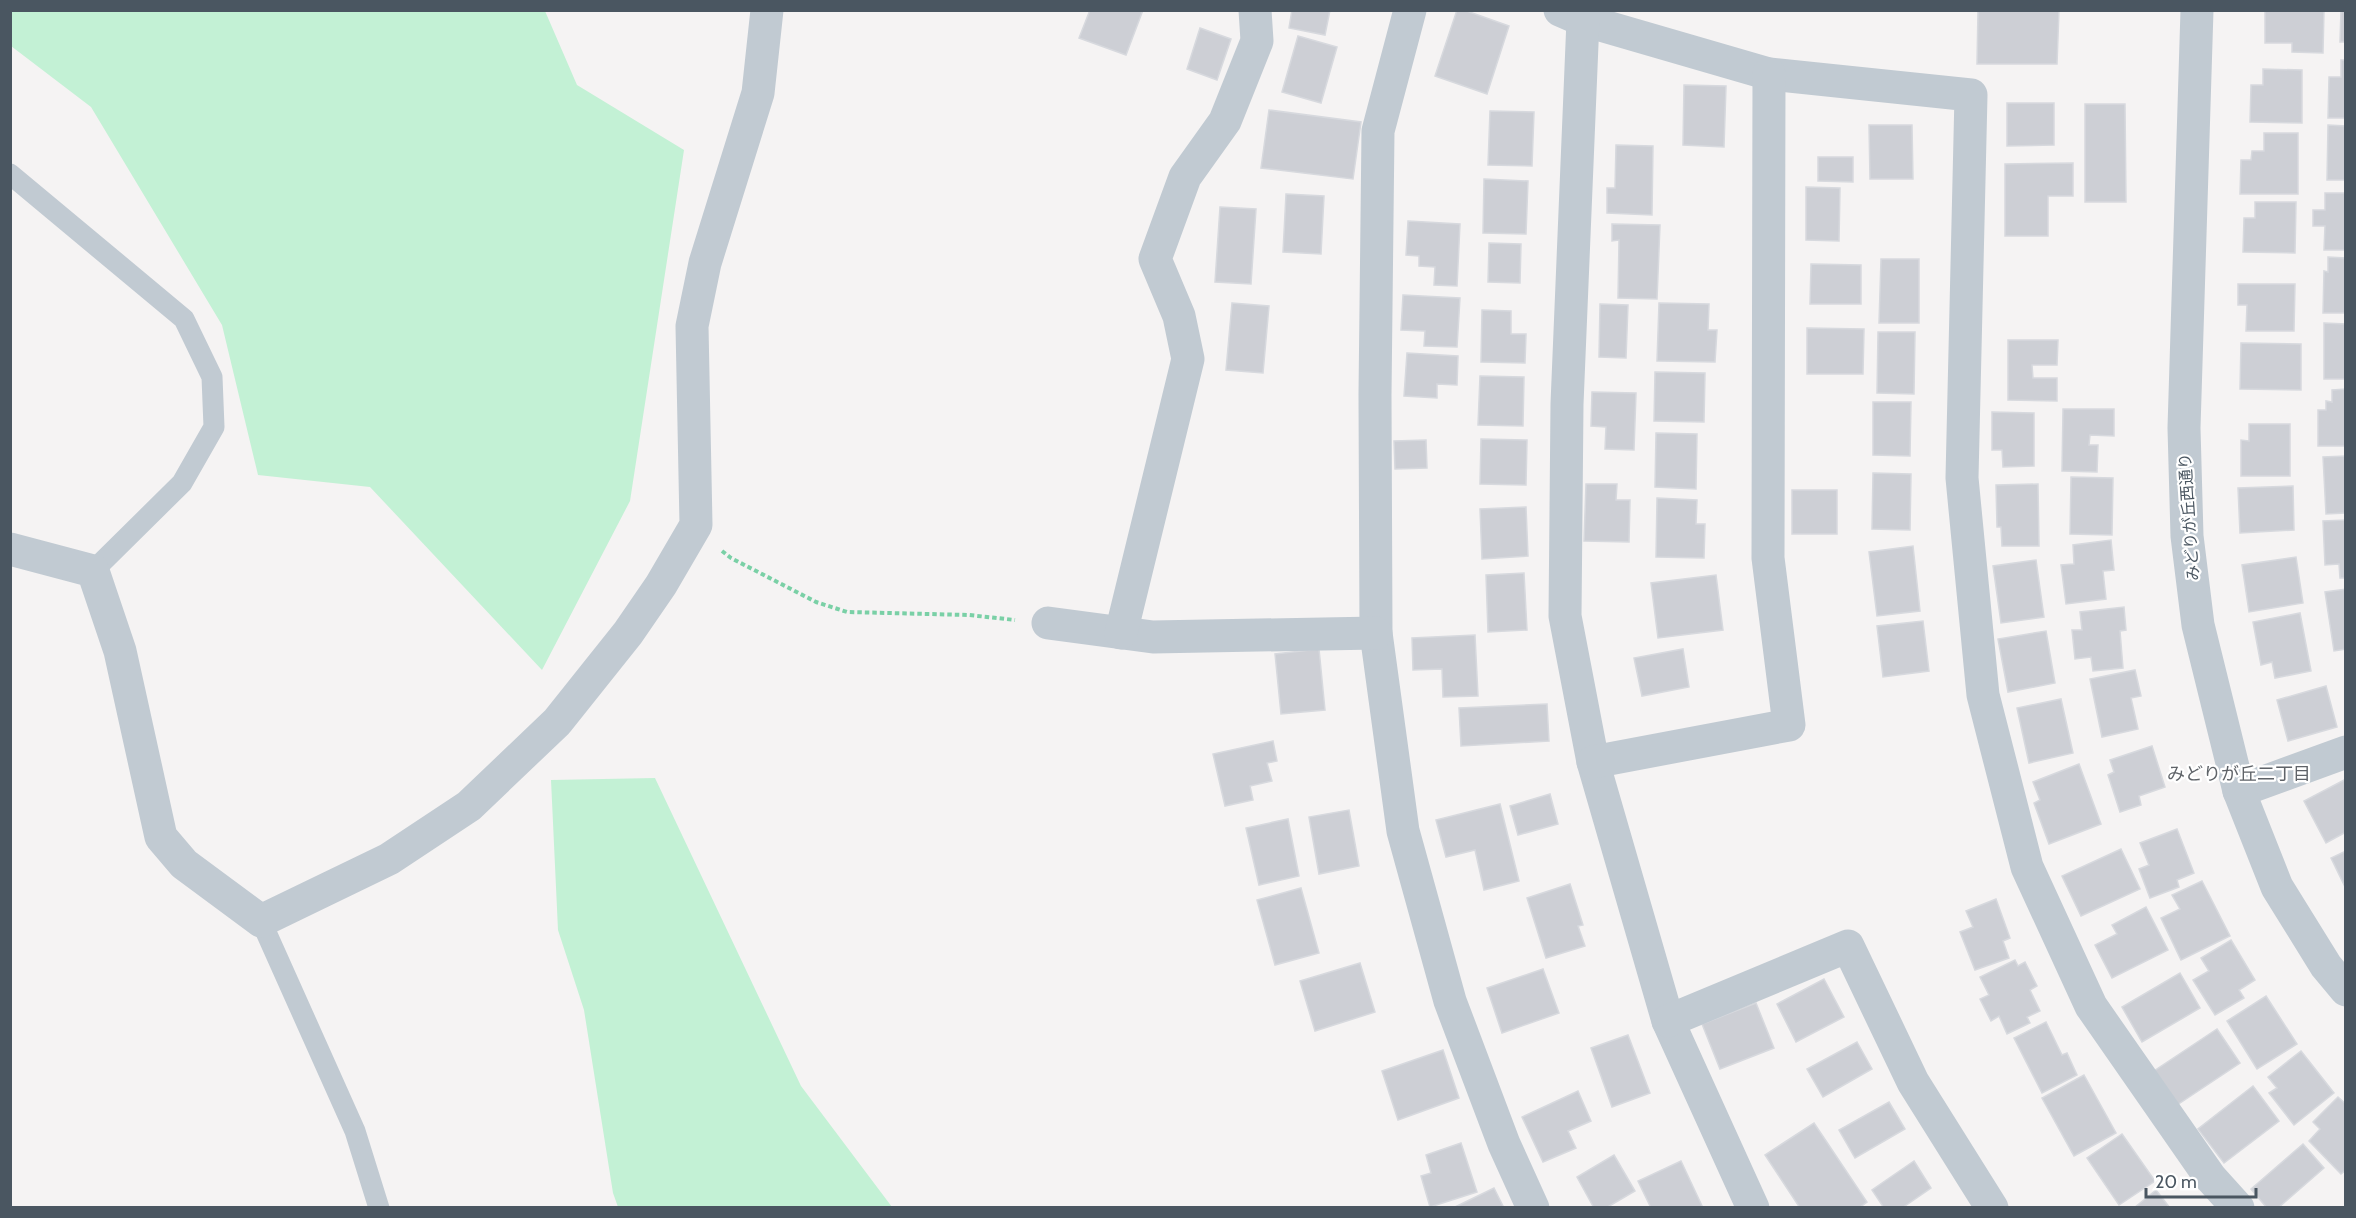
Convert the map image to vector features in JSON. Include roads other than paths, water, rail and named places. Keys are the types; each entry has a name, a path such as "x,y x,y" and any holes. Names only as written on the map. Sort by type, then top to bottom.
{"street":[{"path":"10,549 93,571 120,651 161,837 184,864 261,921 389,859 469,806 556,722 628,633 661,585 696,525 692,326 705,263 758,93 767,10"},
{"path":"1121,633 1188,359 1179,316 1155,259 1185,177 1225,121 1257,41 1255,10"},
{"path":"1410,10 1378,132 1375,395 1376,633 1403,831 1450,1000 1504,1144 1533,1208"},
{"name":"みどりが丘西通り","path":"2197,10 2184,428 2187,536 2198,625 2239,791 2277,887 2326,966 2346,990"},
{"path":"1753,1208 1668,1021 1593,762 1565,616 1567,404 1576,14 1769,74 1971,95 1962,478 1983,695 2027,867 2091,1006 2210,1177 2238,1208"},
{"path":"1593,762 1789,725 1768,558 1769,74"},
{"path":"1048,623 1154,637 1376,633"},
{"path":"2239,791 2346,752"},
{"path":"1668,1021 1848,946 1913,1082 1992,1208"}],"lane":[{"path":"10,174 184,320 212,378 214,427 182,483 93,571"},
{"path":"261,921 355,1131 379,1208"}],"district":[{"name":"みどりが丘二丁目","path":"2239,774"}]}
